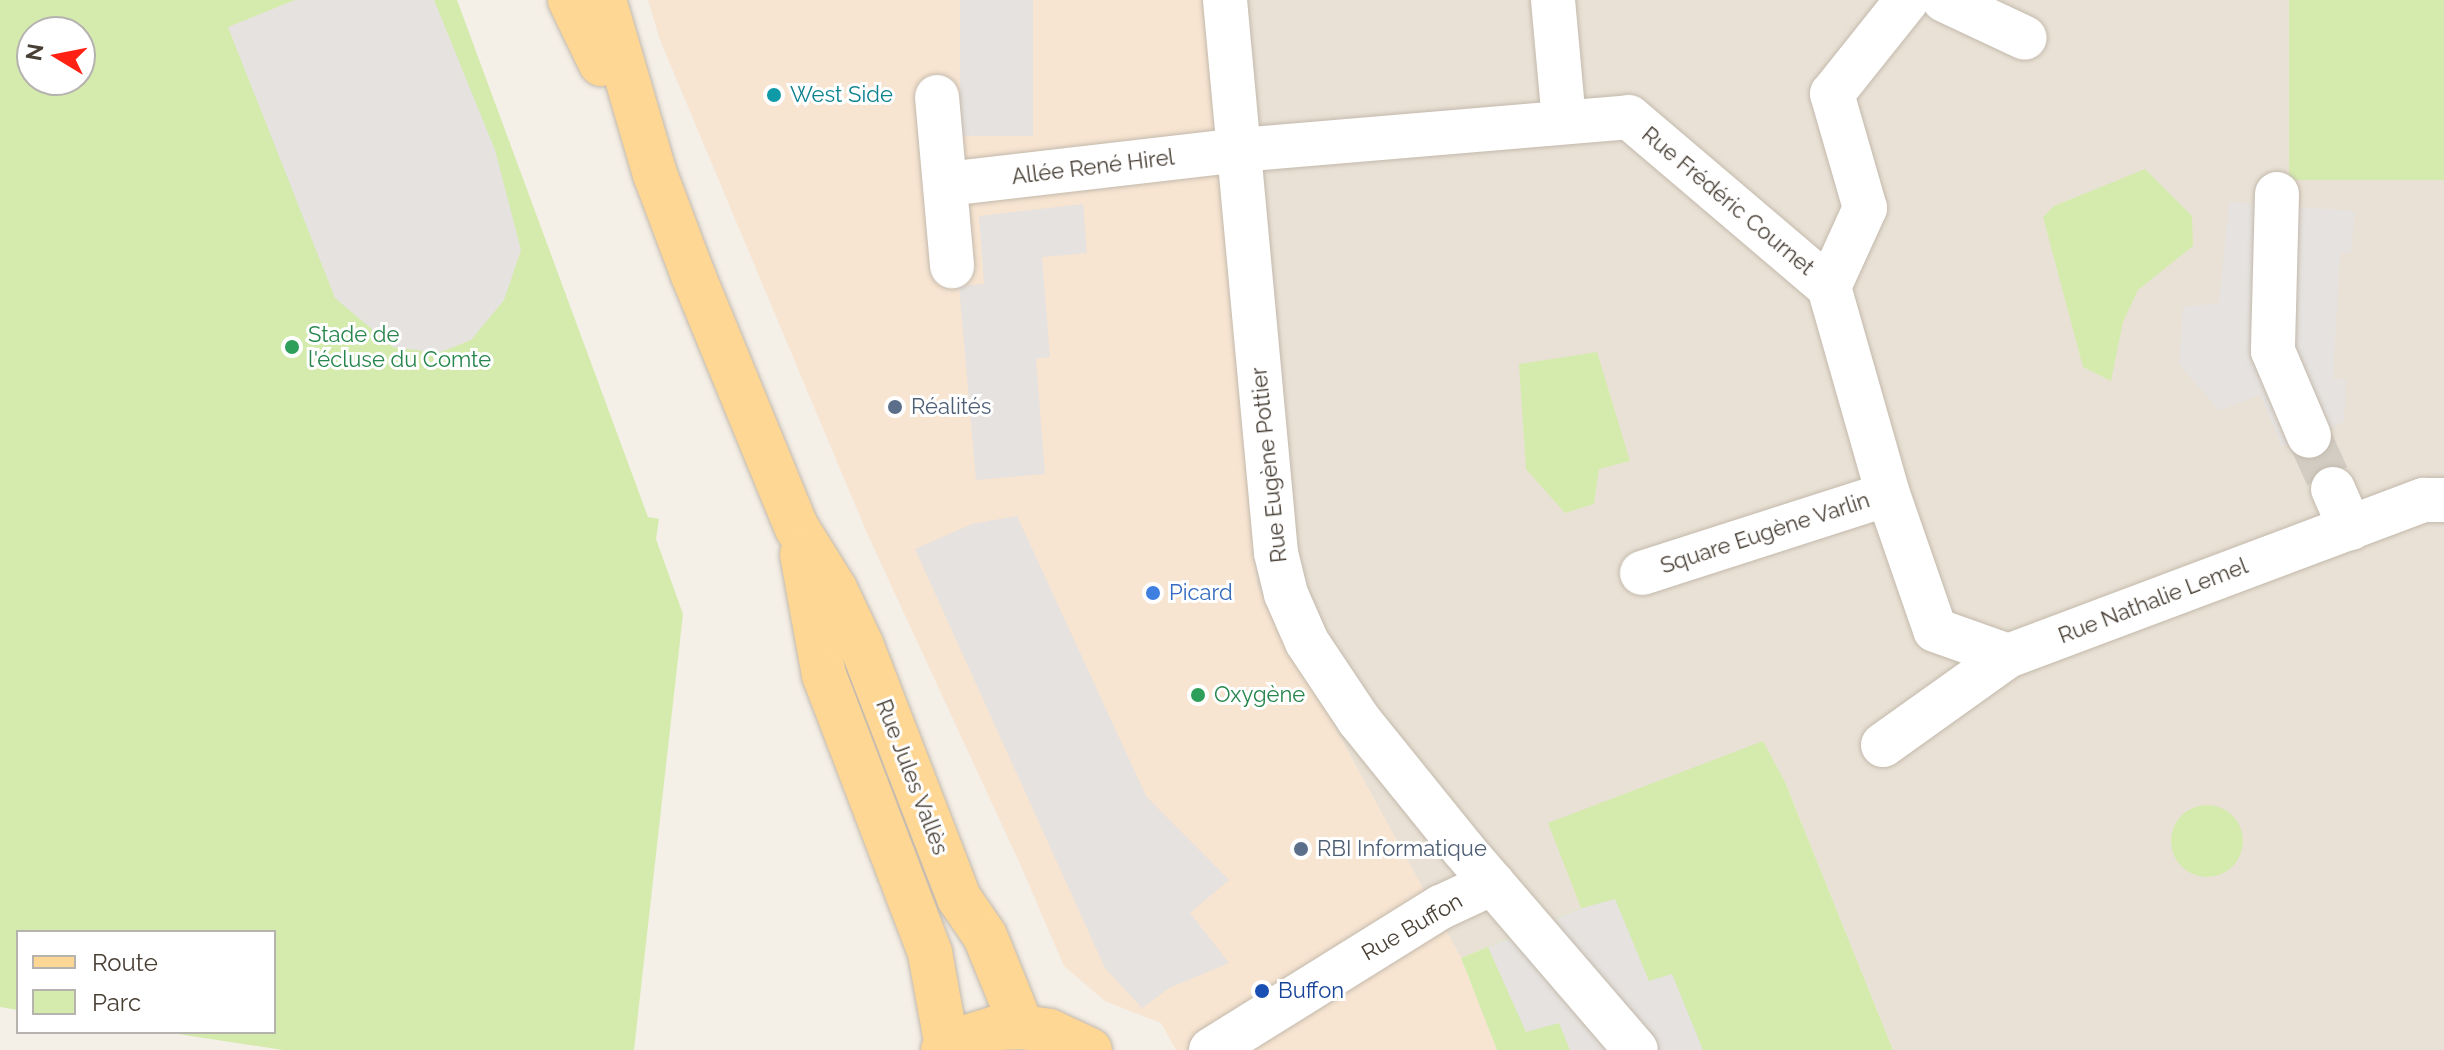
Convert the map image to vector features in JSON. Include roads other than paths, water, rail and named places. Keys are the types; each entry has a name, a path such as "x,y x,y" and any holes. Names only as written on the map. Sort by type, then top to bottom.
{"main road":[{"name":"Rue Jules Vallès","path":"570,0 655,174 797,528 835,589 861,644 959,898 985,936 1022,1027"},
{"name":"Rue Jules Vallès","path":"604,0 655,174"},
{"name":"Rue Jules Vallès","path":"797,528 824,675 930,953 945,1048"},
{"path":"945,1048 996,1028 1022,1027 1049,1031 1090,1050"}],"street":[{"name":"Rue Eugène Pottier","path":"1225,0 1276,553 1286,594 1307,642 1359,720 1636,1050"},
{"path":"1553,0 1564,122"},
{"path":"1829,287 1865,208 1832,94 1907,0"},
{"path":"1944,0 2025,38"},
{"path":"937,97 952,266"},
{"name":"Rue Frédéric Cournet","path":"1239,150 1629,117 1829,287 1888,494 1935,630 2008,656"},
{"name":"Allée René Hirel","path":"946,184 1239,150"},
{"path":"2277,194 2273,351 2309,436"},
{"name":"Square Eugène Varlin","path":"1642,573 1888,494"},
{"name":"Rue Nathalie Lemel","path":"1883,745 2008,656 2341,508 2444,500"},
{"name":"Rue Buffon","path":"1211,1050 1441,907 1493,883"}],"tunnel":[{"path":"2309,436 2333,489"}],"place":[{"name":"West Side","path":"774,95"},
{"name":"Stade de l'écluse du Comte","path":"292,347"},
{"name":"Réalités","path":"895,407"},
{"name":"Picard","path":"1153,593"},
{"name":"Oxygène","path":"1198,695"},
{"name":"RBI Informatique","path":"1301,849"},
{"name":"Buffon","path":"1262,991"}]}
